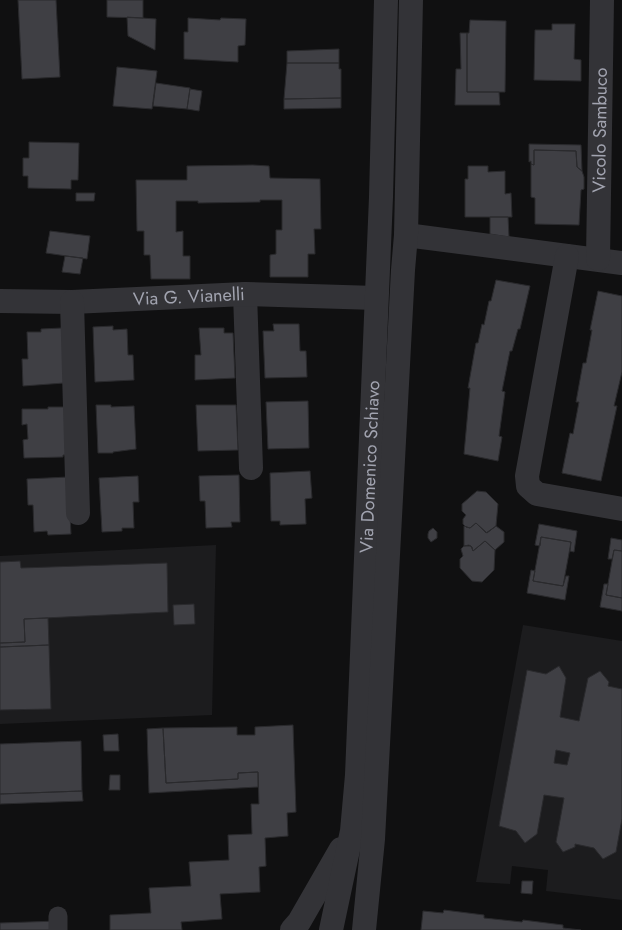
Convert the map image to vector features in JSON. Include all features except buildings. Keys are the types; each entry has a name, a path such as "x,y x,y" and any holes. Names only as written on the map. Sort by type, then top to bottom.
{"street":[{"name":"Via Domenico Schiavo","path":"331,930 352,831 358,756 381,197 386,0"},
{"name":"Via Domenico Schiavo","path":"364,930 373,839 401,299 406,235 411,0"},
{"name":"Vicolo Sambuco","path":"598,259 602,0"},
{"path":"406,235 622,263"},
{"path":"567,256 527,476 528,486 537,494 622,509"},
{"name":"Via G. Vianelli","path":"0,301 72,302 245,294 376,298"},
{"path":"245,294 251,468"},
{"path":"72,302 78,513"},
{"path":"292,930 299,922 352,831"}],"shaded area":[{"path":"216,545 212,715 0,724 0,556"},
{"path":"523,625 622,641 622,900 546,891 548,870 512,866 510,884 476,882"}]}
